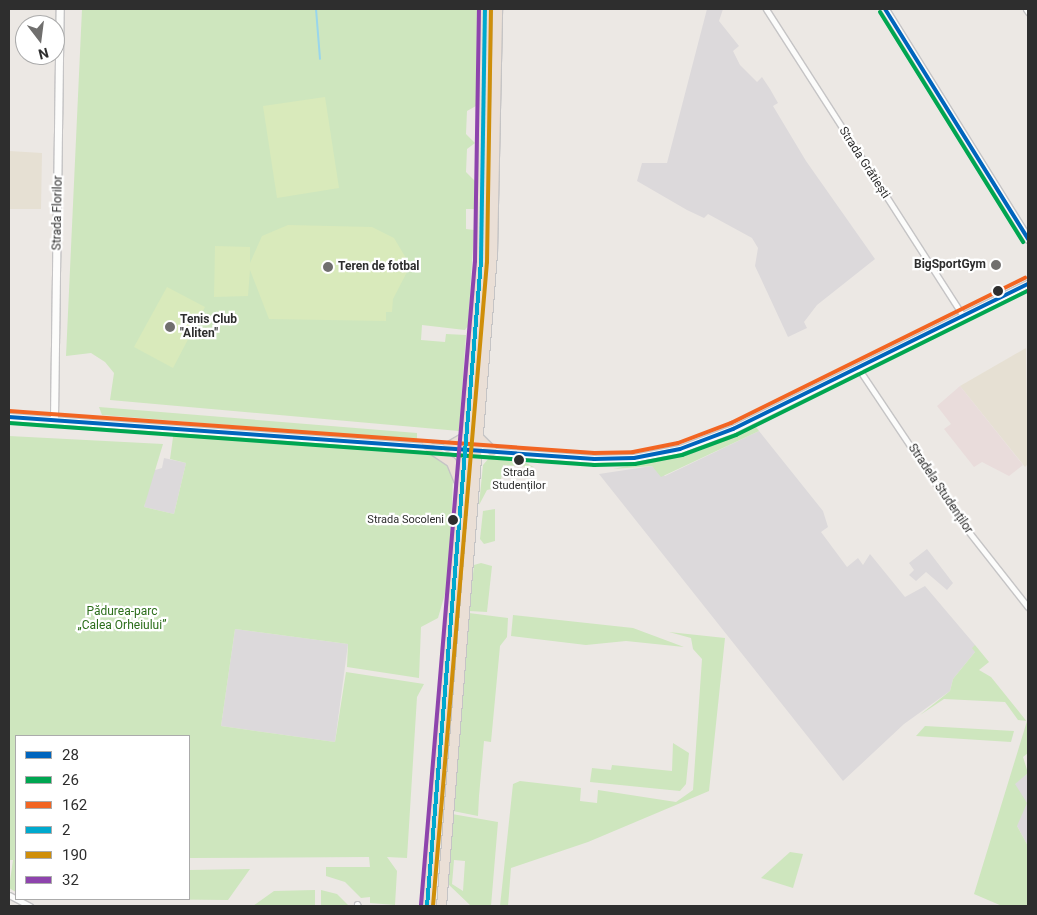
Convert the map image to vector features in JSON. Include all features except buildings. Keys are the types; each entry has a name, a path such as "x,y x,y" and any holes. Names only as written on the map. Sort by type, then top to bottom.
{"highway":[{"path":"427,906 481,261 485,9"},
{"path":"441,906 479,438 495,130 497,9"},
{"path":"483,130 495,130"},
{"path":"447,447 466,436"},
{"path":"479,438 492,451"},
{"path":"426,446 453,465 462,494"},
{"path":"448,665 460,666"}],"main road":[{"name":"Strada Florilor","path":"54,417 60,9"},
{"path":"885,9 1028,239"},
{"path":"9,417 54,417 603,459 664,453 733,429 1028,284"}],"street":[{"name":"Strada Grătiești","path":"766,9 963,316"},
{"name":"Stradela Studenților","path":"858,368 961,522 1028,606"},
{"path":"19,900 30,906"}],"shaded area":[{"path":"707,9 723,9 719,21 739,46 733,51 740,65 757,82 762,77 778,103 773,106 806,161 875,259 817,305 804,322 807,328 788,337 755,266 758,248 752,238 708,214 704,218 687,210 637,181 642,163 667,163"},
{"path":"9,151 42,153 41,209 9,209"},
{"path":"1026,348 1028,464 1025,467 960,386"},
{"path":"960,386 1023,465 1009,476 982,462 974,467 944,429 951,424 937,406"},
{"path":"759,431 823,511 828,527 821,532 847,567 858,558 863,565 870,554 905,597 925,586 975,645 975,652 953,679 950,691 904,724 843,781 599,474 652,466 665,476"},
{"path":"164,458 186,463 174,514 144,507 152,471 162,468"},
{"path":"927,549 953,583 947,590 926,572 916,581 909,575 914,570 909,563"},
{"path":"235,629 348,644 335,742 221,726"},
{"path":"1028,773 1028,846 1017,826 1014,784"}],"green space":[{"path":"82,9 477,9 476,106 467,111 466,134 475,143 467,149 466,172 475,181 474,209 466,209 466,229 474,230 468,326 465,330 422,325 421,340 445,342 446,334 466,335 459,431 110,400 114,373 105,362 91,353 66,356"},
{"path":"490,9 492,9 489,128 488,127"},
{"path":"325,97 339,188 277,198 263,106"},
{"path":"490,139 489,232 481,327 488,140"},
{"path":"288,225 372,227 394,238 406,258 407,272 393,299 392,312 386,312 386,321 269,319 250,270 248,296 214,297 215,246 250,247 250,263 262,236"},
{"name":"Tenis Club \"Aliten\"","path":"167,287 205,307 173,368 134,347"},
{"path":"99,407 417,433 417,440 102,415"},
{"path":"756,427 759,431 661,477 652,466 613,469 699,451"},
{"name":"Pădurea-parc „Calea Orheiului”","path":"174,430 428,453 449,463 453,478 449,580 438,618 421,627 419,678 347,667 348,644 235,629 221,726 335,742 346,672 424,684 417,697 407,858 387,857 397,871 395,905 370,903 370,897 361,898 345,882 326,876 326,867 370,867 369,857 190,858 190,735 15,735 15,891 9,888 13,860 9,860 9,436 163,444 144,507 174,514 186,463 170,459"},
{"path":"471,458 473,460 455,653 470,460"},
{"path":"489,458 522,461 534,467 503,465 500,487 487,490 479,505 483,465"},
{"path":"495,509 495,541 484,544 480,539 483,511"},
{"path":"481,563 492,566 487,612 469,611 474,565"},
{"path":"469,613 508,618 507,637 500,646 491,742 484,741 478,816 453,811"},
{"path":"513,615 633,628 684,647 626,641 586,645 511,636"},
{"path":"669,632 725,638 709,791 588,842 511,868 508,906 500,906 513,784 520,781 581,788 580,801 597,803 598,790 676,802 693,790 702,659 693,649 691,638"},
{"path":"975,645 989,662 979,670 991,677 1026,721 1018,720 1005,702 944,699 920,715 950,691 953,679 975,652 972,648"},
{"path":"452,674 454,676 433,906 437,852"},
{"path":"1027,722 1028,753 1023,757 1028,773 1015,784 1027,803 1017,826 1028,846 1028,906 1002,906 974,894"},
{"path":"925,726 1014,731 1011,742 916,736"},
{"path":"673,743 689,753 686,784 680,791 590,782 592,768 611,770 612,765 672,771"},
{"path":"452,814 498,822 491,906 471,906 447,883","holes":["454,860 465,861 463,891 452,884"]},
{"path":"790,852 803,854 793,888 761,878"},
{"path":"250,869 228,900 190,900 190,870"},
{"path":"315,890 315,906 253,906 274,891"},
{"path":"321,890 337,894 349,906 321,906"}],"waterway":[{"path":"316,9 320,59"}],"transit line":[{"name":"32","path":"421,905 475,261 479,9"},
{"name":"2","path":"427,906 481,261 485,9"},
{"name":"190","path":"433,906 487,262 491,9"},
{"name":"28","path":"885,9 1028,239"},
{"name":"26","path":"880,12 1023,242"},
{"name":"162","path":"9,411 594,453 633,452 678,443 731,423 1025,278"},
{"name":"28","path":"9,417 594,459 634,458 680,449 733,429 1028,284"},
{"name":"26","path":"9,423 594,465 635,464 682,455 736,435 1028,291"}],"place":[{"name":"BigSportGym","path":"996,265"},
{"name":"Teren de fotbal","path":"328,267"},
{"name":"Tenis Club \"Aliten\"","path":"170,327"},
{"name":"Strada Studenților","path":"519,460"},
{"name":"Strada Socoleni","path":"453,520"}]}
